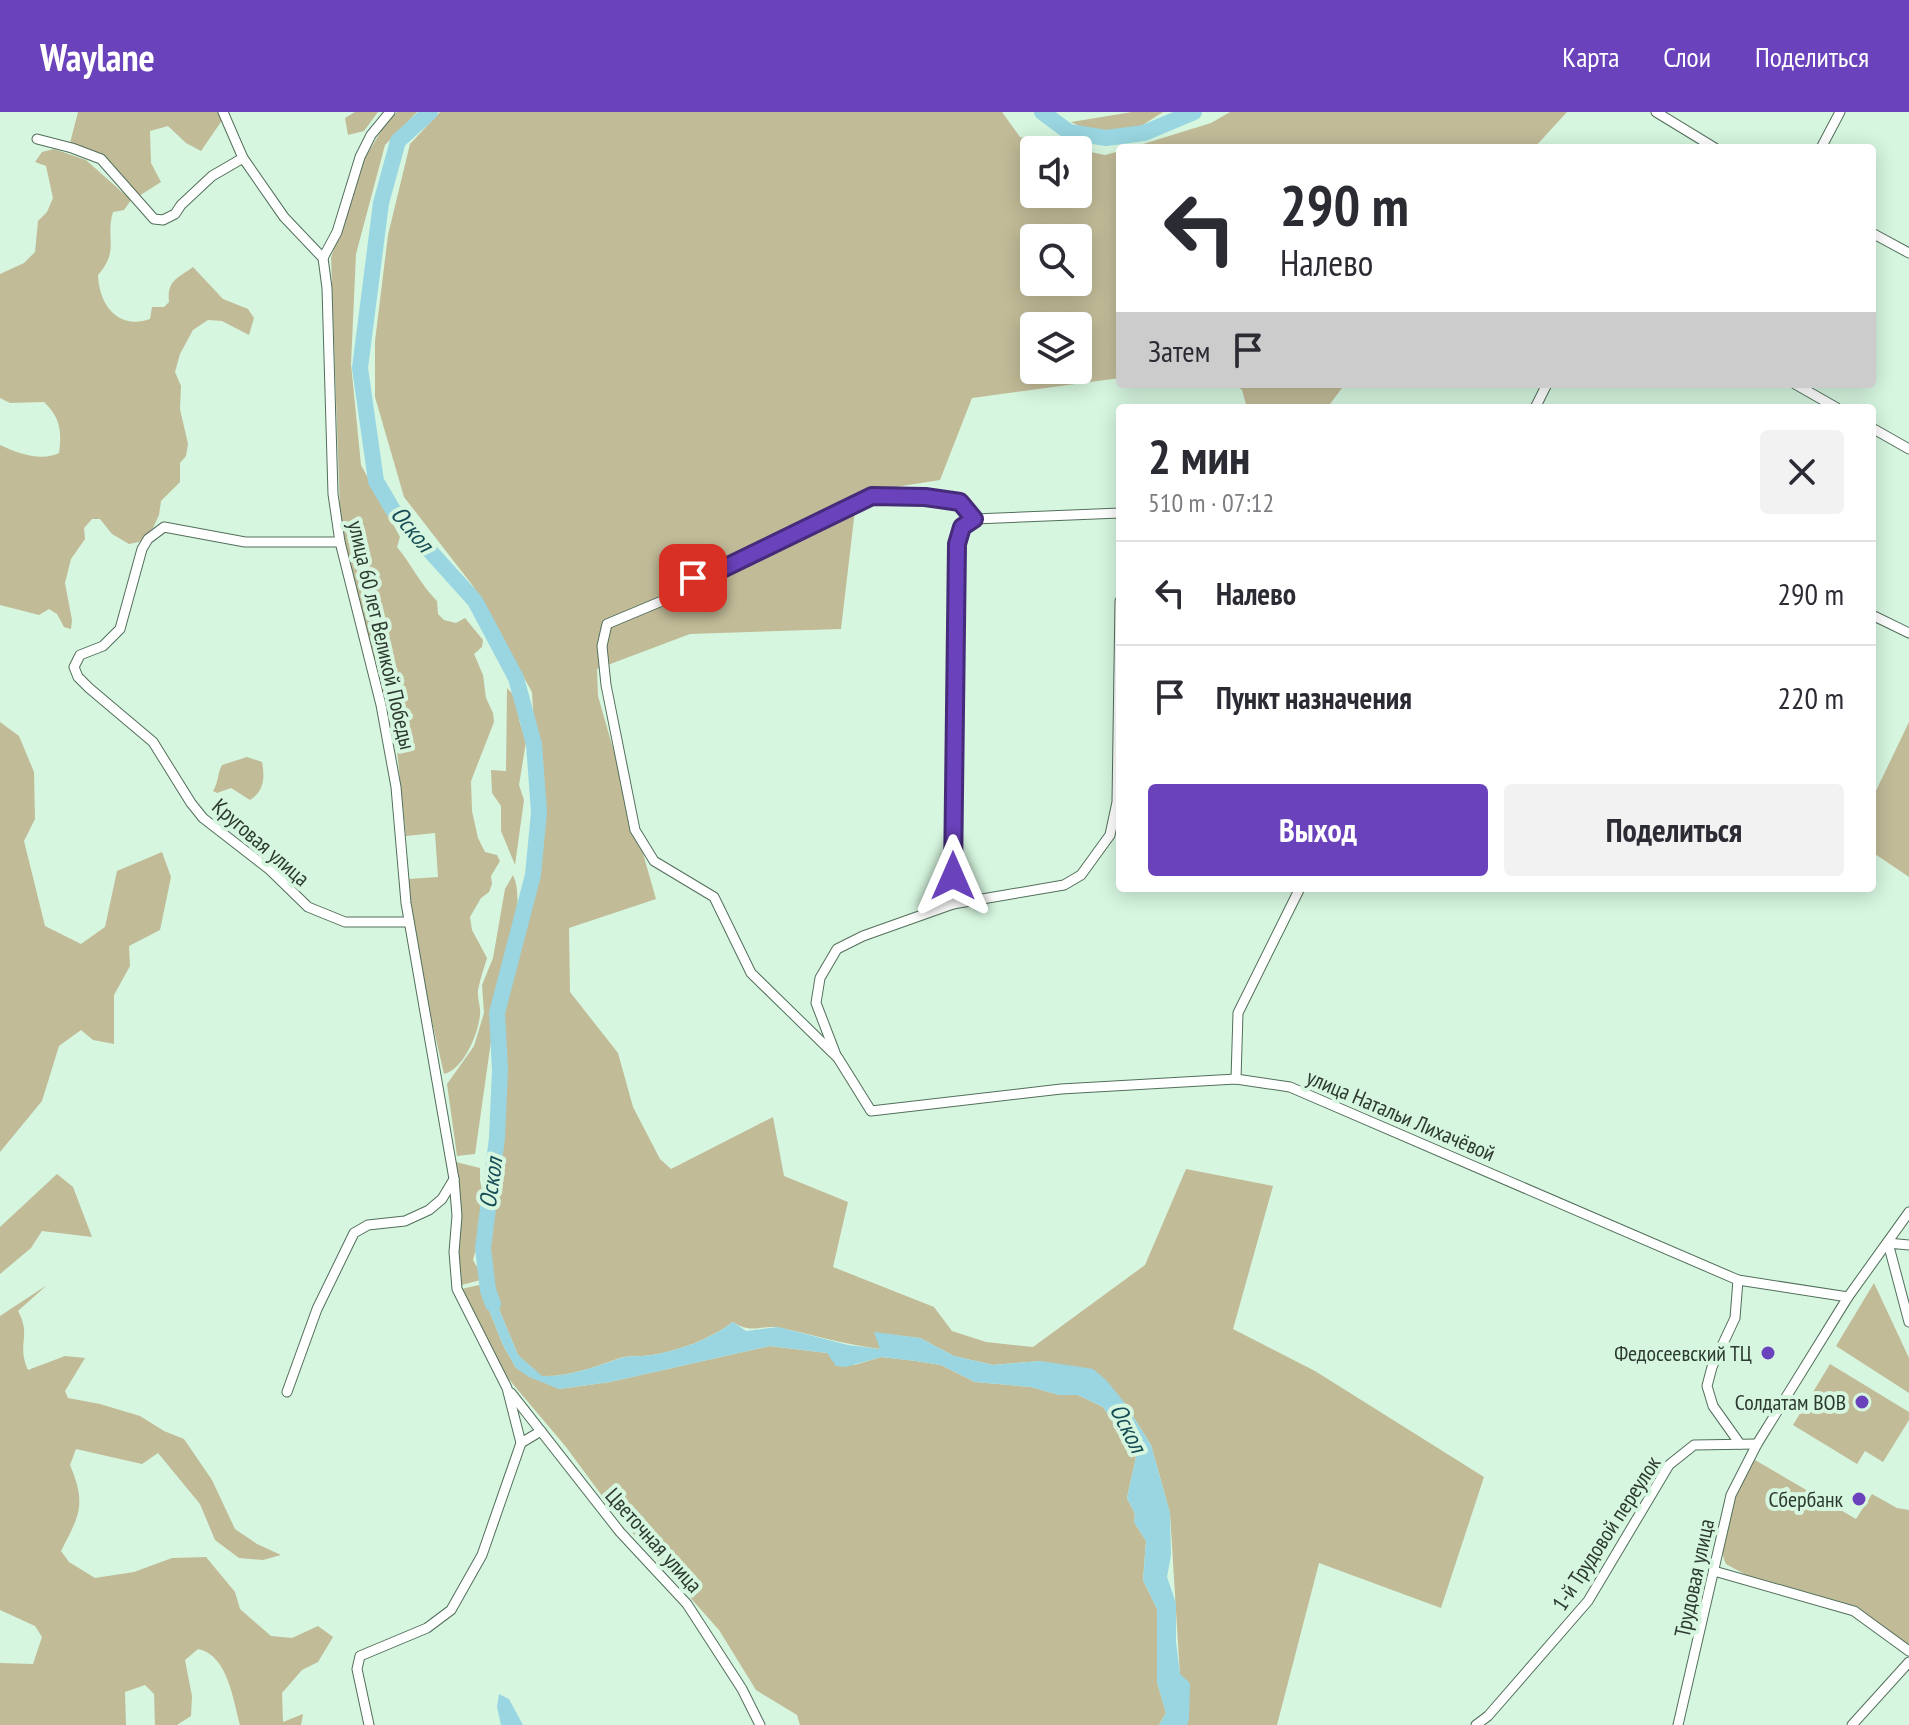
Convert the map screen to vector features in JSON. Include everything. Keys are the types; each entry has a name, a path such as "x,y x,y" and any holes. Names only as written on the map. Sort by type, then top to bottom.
{"street":[{"path":"223,112 243,158 284,217 323,258 337,232 360,157 371,135 390,112"},
{"path":"1656,112 1708,144"},
{"path":"1823,144 1840,112"},
{"path":"37,139 101,159 154,219 163,220 175,214 212,176 243,158"},
{"path":"1876,235 1909,253"},
{"name":"улица 60 лет Великой Победы","path":"323,258 327,288 333,494 340,542 381,705 396,787 409,922 454,1179 457,1289 507,1388 521,1443"},
{"path":"1802,388 1830,404"},
{"path":"1876,430 1909,449"},
{"path":"838,1058 751,973 714,897 654,861 635,830 606,685 602,646 607,624 662,601 693,578 720,570 872,496 925,497 960,502 974,519"},
{"path":"953,904 957,544 962,527 974,519 1116,513"},
{"name":"Круговая улица","path":"340,542 245,542 164,527 148,539 142,549 120,629 103,646 80,655 74,667 78,677 89,688 153,742 203,818 270,870 308,907 345,922 409,922"},
{"path":"1876,617 1909,633"},
{"path":"838,1058 816,1003 820,978 837,949 863,936 953,904 1064,885 1081,875 1110,835 1116,807"},
{"path":"1236,1079 1238,1013 1298,892"},
{"name":"улица Натальи Лихачёвой","path":"838,1058 871,1111 1061,1089 1236,1079 1290,1087 1738,1280 1848,1297"},
{"path":"287,1392 317,1309 354,1233 368,1225 405,1221 429,1210 442,1199 454,1179"},
{"name":"Трудовая улица","path":"1678,1725 1731,1495 1757,1444 1848,1297 1909,1212"},
{"path":"1909,1245 1888,1243 1909,1322"},
{"path":"1738,1280 1735,1318 1712,1367 1707,1386 1713,1406 1740,1444"},
{"name":"Цветочная улица","path":"507,1388 620,1532 687,1604 742,1689 760,1725"},
{"path":"369,1725 357,1669 360,1656 427,1628 451,1610 482,1555 521,1443 541,1431"},
{"name":"1-й Трудовой переулок","path":"1476,1725 1488,1716 1588,1601 1669,1465 1694,1445 1757,1444"},
{"path":"1714,1571 1854,1611 1909,1651"},
{"path":"1852,1725 1909,1662"}],"shaded area":[{"path":"78,112 219,112 225,116 201,151 186,143 168,126 150,131 151,163 161,182 139,196 103,156 70,143"},
{"path":"355,112 378,112 364,131 348,135 345,118"},
{"path":"397,112 417,112 385,145 356,254 351,364 361,465 400,537 397,547 437,601 438,614 444,620 456,623 465,618 483,640 482,647 474,654 483,675 494,722 471,781 472,811 478,838 485,852 497,855 500,861 491,876 489,892 481,898 470,917 472,930 487,958 478,990 480,1015 473,1041 464,1058 444,1074 421,973 408,879 438,877 435,833 406,836 397,751 390,724 399,722 395,708 386,709 350,571 340,511 331,258 360,166 386,123"},
{"path":"440,112 1002,112 1020,137 1020,208 1092,208 1092,152 1105,155 1116,152 1116,379 1092,382 1092,312 1020,312 1020,384 1076,384 972,398 940,480 857,493 841,629 690,634 597,669 598,696 656,899 569,928 570,992 618,1053 633,1107 660,1159 671,1169 773,1117 784,1176 848,1202 833,1267 934,1307 952,1331 986,1342 1033,1347 1145,1265 1186,1169 1273,1186 1233,1329 1315,1371 1484,1477 1441,1608 1319,1563 1277,1725 1183,1725 1170,1513 1151,1445 1124,1402 1040,1361 993,1365 954,1356 920,1338 875,1333 881,1349 781,1328 751,1329 733,1322 684,1347 652,1355 624,1357 562,1375 541,1376 518,1355 499,1309 483,1248 497,1138 500,1070 497,1013 533,875 539,812 532,692 473,586 404,497 375,397 375,341 388,235 410,144"},
{"path":"1132,112 1163,112 1138,128 1096,134 1071,122"},
{"path":"1230,112 1567,112 1538,144 1143,144 1211,123"},
{"path":"54,149 86,160 131,200 124,210 113,212 110,251 98,275 102,296 112,312 129,321 150,319 152,307 164,307 169,302 171,284 193,267 223,299 248,309 254,318 249,335 222,321 208,320 193,330 180,354 175,372 181,386 180,409 188,444 186,456 180,463 180,482 161,501 153,528 139,542 129,544 112,534 100,519 92,519 84,528 85,539 71,559 65,583 71,629 64,627 57,614 49,609 39,615 0,605 0,445 37,457 59,453 59,425 44,402 10,403 0,398 0,274 24,263 35,252 38,221 47,212 53,198 46,166 35,162 42,152"},
{"path":"1239,388 1342,388 1330,404 1246,404"},
{"path":"507,688 518,700 519,720 526,742 519,785 524,800 515,865 501,831 501,806 492,793 491,770 506,771"},
{"path":"0,722 19,736 34,772 35,819 24,841 45,926 81,944 105,927 117,871 162,852 171,877 160,930 129,946 130,966 114,995 114,1044 93,1040 81,1030 59,1046 42,1101 0,1152"},
{"path":"1909,722 1909,877 1876,855 1876,791"},
{"path":"247,757 262,762 262,784 255,796 250,800 231,788 217,793 213,791 222,765"},
{"path":"513,875 517,888 515,923 495,1014 475,1154 457,1156 447,1084 474,1046 484,1013 482,985 493,958 505,889"},
{"path":"456,1162 480,1168 486,1211 473,1260 484,1279 458,1286 452,1198"},
{"path":"57,1174 73,1187 92,1237 42,1231 31,1248 0,1274 0,1227"},
{"path":"1874,1283 1909,1358 1909,1393 1836,1346"},
{"path":"47,1285 18,1311 24,1327 23,1353 28,1370 65,1356 85,1358 65,1391 68,1398 140,1416 184,1439 212,1480 235,1529 281,1555 263,1560 239,1558 215,1540 200,1504 158,1453 142,1464 76,1449 70,1465 78,1490 79,1510 61,1551 69,1562 95,1578 134,1572 172,1558 206,1557 235,1592 240,1609 271,1636 292,1638 318,1626 333,1637 318,1662 302,1670 282,1693 283,1722 303,1714 301,1725 240,1725 223,1669 208,1653 198,1649 185,1660 192,1696 191,1716 177,1725 155,1725 154,1694 145,1685 125,1692 126,1725 0,1725 0,1663 33,1664 42,1637 35,1626 0,1610 0,1316"},
{"path":"479,1285 503,1345 516,1368 559,1389 610,1382 770,1346 827,1353 855,1365 881,1357 941,1365 975,1382 1078,1395 1103,1407 1136,1457 1127,1498 1135,1514 1134,1522 1146,1541 1143,1580 1157,1609 1157,1682 1166,1713 1159,1725 800,1725 797,1715 756,1690 719,1630 614,1512 566,1447 496,1364 461,1289"},
{"path":"1830,1364 1909,1412 1909,1420 1883,1462 1865,1451 1857,1464 1793,1425"},
{"path":"1755,1460 1856,1519 1872,1494 1897,1508 1909,1510 1909,1645 1856,1606 1746,1575 1726,1564 1723,1540 1730,1511"}],"water":[{"path":"494,1282 499,1309 518,1355 542,1376 572,1373 625,1357 674,1350 704,1339 733,1322 746,1331 778,1327 848,1345 880,1349 874,1332 920,1338 954,1356 993,1365 1040,1361 1093,1369 1124,1402 1151,1445 1170,1513 1171,1555 1167,1577 1176,1603 1180,1674 1190,1683 1187,1725 1159,1725 1166,1713 1157,1682 1157,1609 1143,1580 1146,1541 1134,1522 1135,1514 1127,1498 1136,1457 1103,1407 1078,1395 975,1382 941,1365 881,1357 846,1367 836,1366 827,1353 770,1346 610,1382 559,1389 516,1368 503,1345 479,1285"},
{"path":"499,1694 509,1699 523,1725 501,1725 497,1707"}],"waterway":[{"name":"Оскол","path":"430,112 398,141 381,203 360,368 376,481 393,510 475,601 516,678 534,744 539,812 533,875 497,1013 500,1070 497,1138 483,1248 488,1290 493,1304"},
{"name":"Оскол","path":"1042,112 1069,132 1106,138 1144,133 1194,112"}],"place":[{"name":"Федосеевский ТЦ","path":"1768,1353"},
{"name":"Солдатам ВОВ","path":"1862,1402"},
{"name":"Сбербанк","path":"1859,1499"}],"route":[{"path":"693,578 720,570 872,496 925,497 960,502 974,519 962,527 957,544 953,876"}]}
